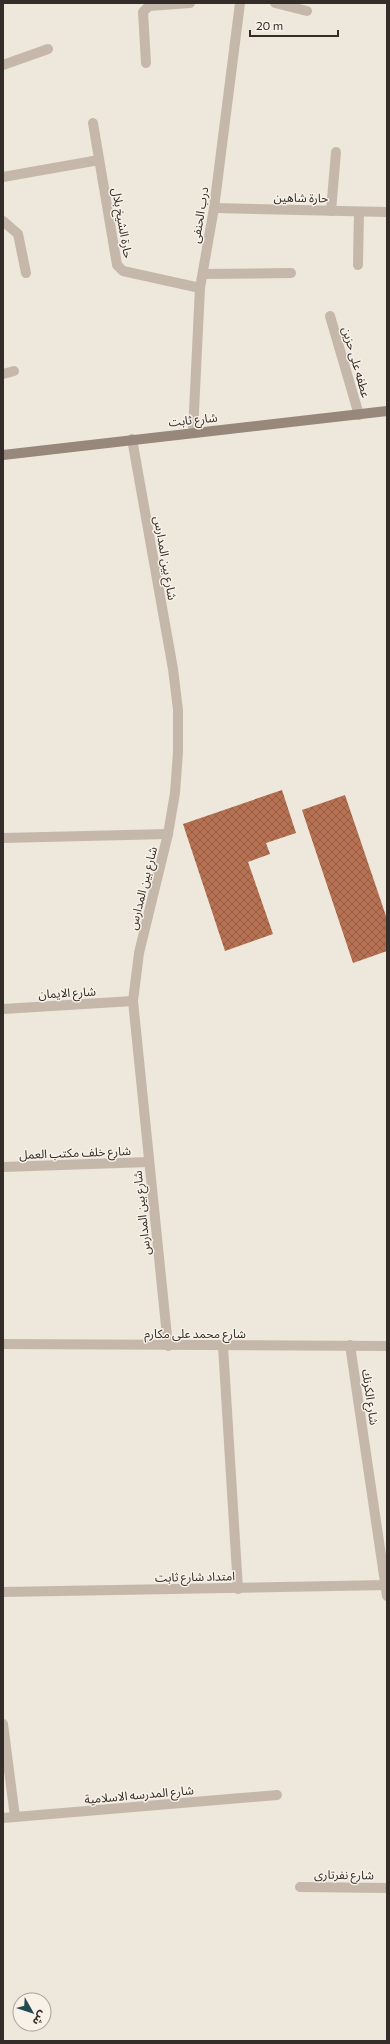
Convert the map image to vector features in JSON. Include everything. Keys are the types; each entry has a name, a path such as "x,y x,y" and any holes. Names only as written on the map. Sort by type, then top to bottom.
{"main road":[{"name":"شارع ثابت","path":"3,455 193,432 387,411"}],"street":[{"path":"146,63 143,12 145,9 149,6 190,3"},
{"name":"درب الحنفى","path":"193,432 200,288 214,208 240,3"},
{"path":"274,3 307,11"},
{"path":"3,65 48,49"},
{"name":"حارة الشيخ بلال","path":"93,123 116,261 120,269 127,272 200,288"},
{"path":"331,211 336,152"},
{"path":"3,177 99,160"},
{"name":"حارة شاهين","path":"214,208 387,212"},
{"path":"358,265 359,212"},
{"path":"3,220 18,234 26,273"},
{"path":"203,274 291,273"},
{"name":"عطفه على حزين","path":"330,316 359,415"},
{"path":"3,374 14,371"},
{"name":"شارع بين المدارس","path":"132,439 173,669 178,710 178,752 175,793 168,834 139,953 133,1001 168,1346"},
{"path":"3,838 168,834"},
{"name":"شارع الايمان","path":"3,1009 133,1001"},
{"name":"شارع خلف مكتب العمل","path":"3,1167 149,1162"},
{"name":"شارع محمد على مكارم","path":"3,1344 387,1346"},
{"name":"شارع الكرنك","path":"350,1345 386,1589"},
{"path":"223,1346 238,1588"},
{"name":"امتداد شارع ثابت","path":"3,1592 238,1588 386,1589"},
{"path":"3,1724 15,1817"},
{"name":"شارع المدرسه الاسلامية","path":"3,1818 277,1795"},
{"name":"شارع نفرتارى","path":"300,1887 387,1888"}],"building":[{"path":"282,790 296,833 266,843 270,854 248,862 273,934 225,951 183,824"},
{"path":"345,795 387,919 387,951 353,963 302,810"}]}
